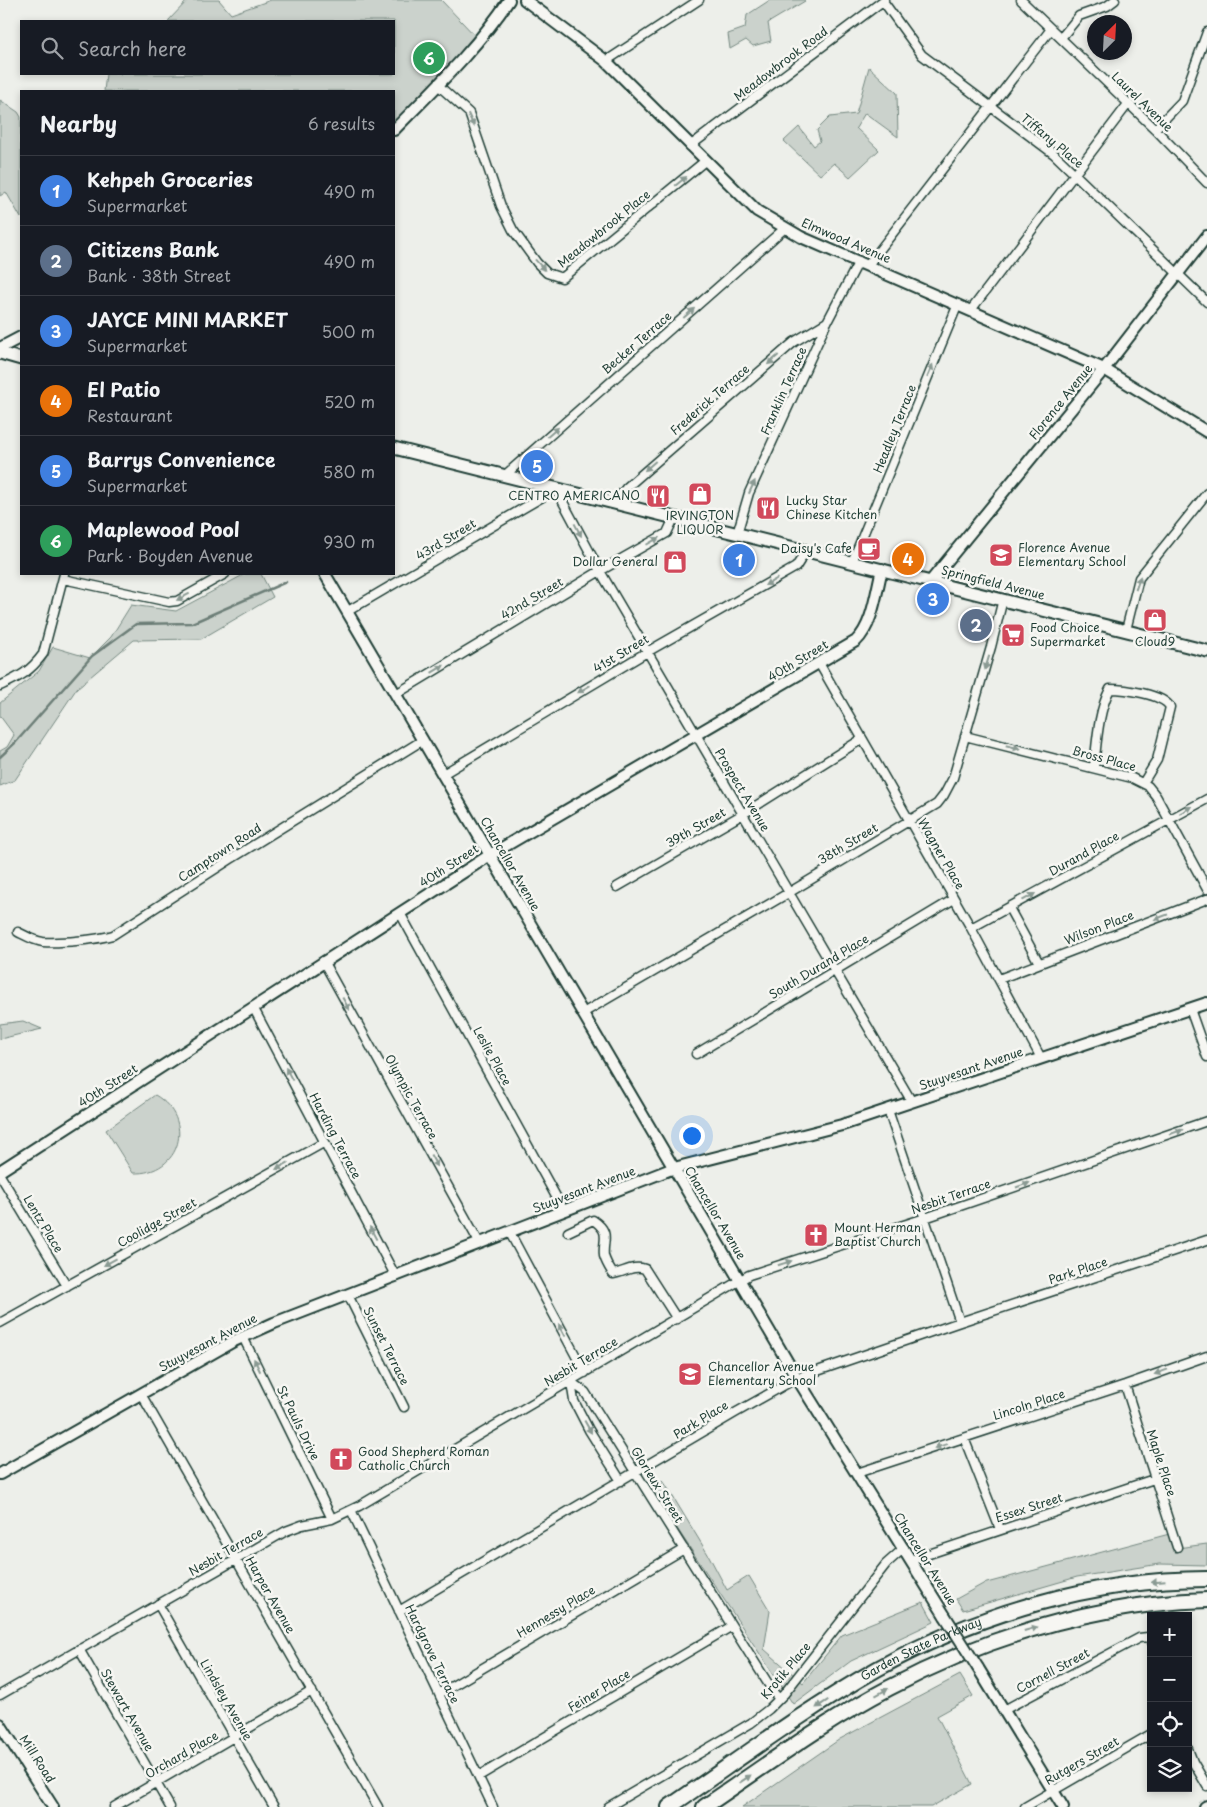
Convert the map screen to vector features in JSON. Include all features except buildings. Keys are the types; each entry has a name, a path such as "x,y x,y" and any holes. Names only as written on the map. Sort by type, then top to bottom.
{"highway":[{"name":"Garden State Parkway","path":"669,1807 856,1682 899,1657 950,1634 1014,1611 1088,1592 1145,1583 1207,1579"},
{"name":"Garden State Parkway","path":"704,1807 789,1749 862,1704 914,1675 958,1655 1022,1631 1078,1617 1140,1606 1207,1600"}],"main road":[{"path":"395,129 438,85 498,18 509,0"},
{"name":"Elmwood Avenue","path":"524,0 606,61 757,211 785,228 1104,369 1207,432"},
{"name":"Florence Avenue","path":"930,582 1104,369 1207,236"},
{"path":"0,348 20,338"},
{"path":"0,353 20,359"},
{"name":"Springfield Avenue","path":"395,448 1207,650"},
{"name":"40th Street","path":"0,1170 490,855 856,641 867,626 882,570"},
{"name":"Chancellor Avenue","path":"326,575 797,1378 1064,1807"},
{"name":"Stuyvesant Avenue","path":"0,1474 243,1337 274,1323 674,1168 842,1125 1207,1003"},
{"name":"Mill Road","path":"0,1724 53,1807"}],"street":[{"path":"606,61 699,0"},
{"name":"Tiffany Place","path":"884,0 922,55 1054,154 1207,302"},
{"name":"Meadowbrook Road","path":"690,146 884,0"},
{"path":"1021,0 1051,29"},
{"path":"1061,38 1079,16 1107,6 1115,0"},
{"name":"Laurel Avenue","path":"1051,29 1207,182"},
{"name":"Franklin Terrace","path":"737,534 749,493 827,322 864,263 1051,29"},
{"path":"1155,129 1182,101 1207,32"},
{"name":"Meadowbrook Place","path":"438,85 468,113 474,124 501,206 513,230 537,263 547,273 555,277 562,278 705,161"},
{"path":"971,310 1128,104"},
{"name":"Becker Terrace","path":"504,476 785,228"},
{"name":"Headley Terrace","path":"852,562 958,304"},
{"name":"Frederick Terrace","path":"615,503 626,488 794,342 827,322"},
{"name":"Prospect Avenue","path":"556,488 600,571 912,1102"},
{"name":"43rd Street","path":"348,611 556,488"},
{"path":"1126,630 1139,578 1207,493"},
{"name":"42nd Street","path":"396,694 600,571 667,533 674,518"},
{"name":"41st Street","path":"443,774 647,652 796,567 806,551"},
{"path":"0,686 26,673 43,654 64,576 169,602 177,601 223,575"},
{"name":"38th Street","path":"583,1013 937,804 944,795 952,778 992,647 1003,599"},
{"name":"Wagner Place","path":"819,663 971,928 1041,1058"},
{"path":"1094,767 1098,733 1110,689 1150,695 1166,702 1170,707 1156,760 1143,783"},
{"name":"Bross Place","path":"965,736 1094,767 1143,783 1152,790 1207,889"},
{"name":"39th Street","path":"617,887 743,814 862,738"},
{"name":"Camptown Road","path":"18,932 31,939 43,942 96,939 113,935 231,859 423,740"},
{"name":"Durand Place","path":"971,928 1207,799"},
{"name":"South Durand Place","path":"696,1054 954,899"},
{"name":"Wilson Place","path":"999,979 1207,899"},
{"path":"1009,908 1039,964"},
{"name":"Leslie Place","path":"400,913 564,1211"},
{"name":"Olympic Terrace","path":"323,962 480,1244"},
{"name":"Harding Terrace","path":"253,1007 396,1276"},
{"path":"1190,1009 1207,1057"},
{"path":"888,1110 960,1322"},
{"name":"Nesbit Terrace","path":"0,1695 294,1527 332,1519 351,1510 754,1273 925,1218 1207,1122"},
{"name":"Coolidge Street","path":"0,1323 325,1142"},
{"name":"Lentz Place","path":"0,1175 67,1286"},
{"path":"568,1232 593,1220 599,1224 606,1238 604,1255 608,1266 614,1274 639,1267 645,1269 677,1319"},
{"path":"510,1233 585,1373"},
{"name":"Park Place","path":"399,1611 797,1378 1207,1240"},
{"name":"Sunset Terrace","path":"348,1295 404,1407"},
{"name":"St Pauls Drive","path":"243,1337 332,1519"},
{"name":"Lincoln Place","path":"857,1473 1125,1385 1207,1356"},
{"path":"571,1382 574,1401 589,1430 621,1481"},
{"name":"Glorieux Street","path":"571,1382 585,1392 779,1699"},
{"name":"Maple Place","path":"1125,1385 1177,1547"},
{"name":"Harper Avenue","path":"141,1394 378,1807"},
{"path":"964,1438 1000,1529"},
{"name":"Essex Street","path":"911,1560 1154,1479"},
{"name":"Hardgrove Terrace","path":"351,1510 493,1807"},
{"name":"Krotik Place","path":"608,1807 764,1714 779,1699 886,1564 904,1548"},
{"name":"Hennessy Place","path":"439,1694 684,1549"},
{"name":"Lindsley Avenue","path":"158,1604 274,1807"},
{"name":"Feiner Place","path":"478,1776 732,1626"},
{"name":"Cornell Street","path":"1004,1710 1138,1638 1147,1637"},
{"name":"Stewart Avenue","path":"80,1649 170,1807"},
{"name":"Orchard Place","path":"114,1807 312,1691"},
{"name":"Rutgers Street","path":"1025,1807 1147,1736"},
{"path":"1192,1759 1207,1786"}],"shaded area":[{"path":"188,0 219,0 231,14 271,0 441,0 480,41 395,129 395,90 104,90 106,75 395,75 395,20 169,20"},
{"path":"770,0 805,1 768,23 771,41 753,46 746,40 730,49 728,34 745,28 747,15"},
{"path":"869,67 897,93 898,137 865,113 856,128 879,150 850,177 834,163 820,175 784,141 799,127 814,146 820,141 817,130 830,117 856,114"},
{"path":"0,100 20,115 20,216 6,192 0,196"},
{"path":"243,575 262,575 273,597 201,639 134,640 77,688 15,780 0,786 0,751 7,747 14,735 0,716 0,703 39,671 53,647 90,658 111,637 131,605 176,611"},
{"path":"23,1021 42,1029 0,1039 0,1024"},
{"path":"155,1095 168,1105 176,1118 179,1131 177,1144 172,1156 162,1165 149,1171 133,1173 106,1130"},
{"path":"653,1478 664,1482 709,1556 727,1590 749,1576 770,1611 764,1649 803,1683 842,1635 923,1602 934,1622 851,1661 793,1704 651,1489"},
{"path":"1173,1533 1177,1548 1207,1544 1207,1565 1160,1564 1077,1577 963,1610 956,1599 983,1584"},
{"path":"960,1675 973,1696 937,1716 972,1784 931,1807 742,1807 840,1739"}],"waterway":[{"path":"0,757 16,742 92,656 136,624 192,623 286,582"}],"place":[{"name":"Maplewood Pool","path":"429,58"},
{"name":"Barrys Convenience","path":"537,466"},
{"name":"IRVINGTON LIQUOR","path":"700,494"},
{"name":"CENTRO AMERICANO","path":"658,496"},
{"name":"Lucky Star Chinese Kitchen","path":"768,508"},
{"name":"Daisy's Cafe","path":"869,549"},
{"name":"Florence Avenue Elementary School","path":"1001,555"},
{"name":"El Patio","path":"908,559"},
{"name":"Kehpeh Groceries","path":"739,560"},
{"name":"Dollar General","path":"675,562"},
{"name":"JAYCE MINI MARKET","path":"933,599"},
{"name":"Cloud9","path":"1155,620"},
{"name":"Citizens Bank","path":"976,625"},
{"name":"Food Choice Supermarket","path":"1013,635"},
{"name":"Mount Herman Baptist Church","path":"816,1235"},
{"name":"Chancellor Avenue Elementary School","path":"690,1374"},
{"name":"Good Shepherd Roman Catholic Church","path":"341,1459"}]}
